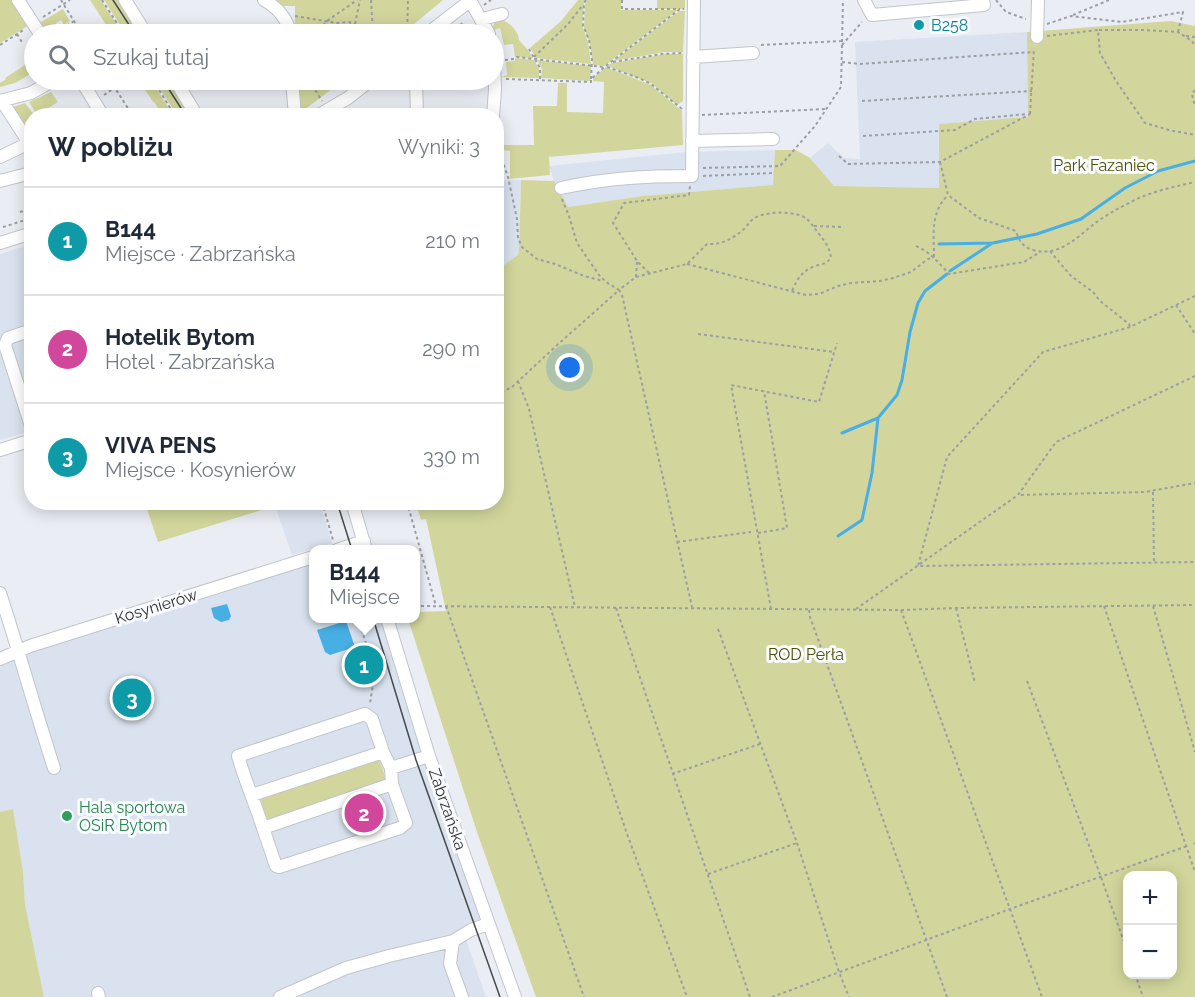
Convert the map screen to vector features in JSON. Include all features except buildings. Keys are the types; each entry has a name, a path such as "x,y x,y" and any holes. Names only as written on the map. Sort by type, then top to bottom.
{"street":[{"path":"18,0 36,24"},
{"path":"124,0 140,24"},
{"path":"264,0 272,4 287,24"},
{"path":"440,24 471,0 484,24"},
{"path":"864,0 872,15 984,5 983,0"},
{"path":"919,11 928,0"},
{"path":"1037,29 1038,0"},
{"path":"561,188 610,178 695,172 692,141 696,117 692,5"},
{"path":"482,19 502,14"},
{"path":"693,55 756,49"},
{"path":"24,136 1,101 36,90"},
{"path":"88,90 98,108"},
{"path":"181,90 192,108"},
{"path":"293,90 294,108"},
{"path":"331,108 358,90"},
{"path":"416,90 417,108"},
{"path":"494,108 495,90"},
{"path":"692,141 773,139"},
{"path":"0,157 24,145"},
{"path":"0,181 24,175"},
{"path":"0,243 24,236"},
{"path":"24,333 8,338 5,345 24,404"},
{"path":"0,450 24,442"},
{"path":"354,510 365,545"},
{"name":"Kosynierów","path":"0,659 30,646 309,558"},
{"path":"0,593 54,768"},
{"name":"Zabrzańska","path":"389,623 429,756 515,997"},
{"path":"365,714 372,719 383,752 391,768 392,784 406,823 400,828 279,867 276,866 238,756 365,714"},
{"path":"252,795 383,752"},
{"path":"391,768 429,756"},
{"path":"263,828 392,784"},
{"path":"280,997 346,968 453,941 471,930 488,924"},
{"path":"453,941 450,964 462,997"}],"path":[{"path":"60,0 76,24"},
{"path":"40,24 70,0"},
{"path":"102,0 118,24"},
{"path":"281,14 336,24 349,22 355,24 358,0"},
{"path":"324,24 358,0"},
{"path":"370,0 372,24"},
{"path":"408,0 408,24"},
{"path":"622,0 622,9 680,9 692,5"},
{"path":"695,172 780,166 815,126 841,87 843,0"},
{"path":"996,0 1006,12 1037,29 1178,32 1192,41 1195,46"},
{"path":"1037,29 1109,0"},
{"path":"535,58 585,2"},
{"path":"585,2 583,25 589,40 592,60 591,80"},
{"path":"504,78 591,82 611,62 680,9"},
{"path":"756,49 842,43 871,12"},
{"path":"1071,16 1122,22 1183,12 1178,32"},
{"path":"69,24 74,21"},
{"path":"1030,114 1033,52 1037,29"},
{"path":"1098,30 1100,53 1145,123 1195,135"},
{"path":"0,45 24,32"},
{"path":"18,34 23,44"},
{"path":"1183,36 1195,37"},
{"path":"529,49 540,68 540,80"},
{"path":"842,62 860,64 1033,52"},
{"path":"611,62 662,54 693,55"},
{"path":"504,60 517,57 535,58 605,67 651,84 696,117 826,109"},
{"path":"116,90 128,108"},
{"path":"159,90 170,108"},
{"path":"315,90 322,101"},
{"path":"1195,90 1192,94 1195,106"},
{"path":"862,101 1032,91"},
{"path":"863,136 955,130 975,119 1030,114"},
{"path":"839,156 848,164 940,162 1030,114"},
{"path":"940,162 948,195 979,218 1016,231 1019,241 1028,248 1040,252 1063,247 1102,218 1132,201 1152,193 1195,182"},
{"path":"504,165 518,219 518,238 522,247 537,259 615,286 622,295 692,607"},
{"path":"695,172 772,173"},
{"path":"649,273 637,261 613,223 624,203 689,195 695,172"},
{"path":"561,188 562,199 577,243 606,282"},
{"path":"934,257 934,224 937,211 948,195"},
{"path":"20,212 24,211"},
{"path":"687,264 707,244 725,242 735,237 754,218 765,214 785,212 805,217 831,252 831,258 827,263 812,267 798,277 792,291"},
{"path":"3,227 24,220"},
{"path":"813,226 844,227"},
{"path":"916,246 934,257 948,273 1024,262 1040,252"},
{"path":"1050,251 1071,276 1093,292 1130,327"},
{"path":"504,391 512,387 618,290 636,277 687,264 806,295 819,294 851,283 880,281 911,272 934,257"},
{"path":"636,277 637,261"},
{"path":"918,566 947,456 1043,352 1130,327 1195,296"},
{"path":"1176,305 1195,334"},
{"path":"698,334 834,352"},
{"path":"771,609 731,385 819,402 837,343"},
{"path":"855,610 1018,495 1056,442 1195,376"},
{"path":"518,381 530,409 575,607"},
{"path":"758,533 787,528 764,391"},
{"path":"1018,495 1153,492 1195,483"},
{"path":"1153,492 1154,563"},
{"path":"324,510 334,545"},
{"path":"409,510 419,545"},
{"path":"677,543 752,532"},
{"path":"420,549 436,606"},
{"path":"918,566 1195,562"},
{"path":"420,606 901,610 1195,605"},
{"path":"446,606 584,997"},
{"path":"1104,606 1195,872"},
{"path":"1154,606 1195,752"},
{"path":"550,607 626,831 687,997"},
{"path":"616,608 750,997"},
{"path":"956,608 975,683"},
{"path":"810,610 810,617 947,997"},
{"path":"901,610 1042,997"},
{"path":"360,623 374,670 369,717"},
{"path":"718,628 797,843 849,997"},
{"path":"1027,681 1123,939"},
{"path":"672,774 760,744"},
{"path":"708,874 797,843"},
{"path":"772,997 1186,846"},
{"path":"1136,979 1143,997"}],"shaded area":[{"path":"1027,32 1028,118 939,124 939,188 834,186 810,158 828,143 844,158 860,159 855,42"},
{"path":"775,150 774,185 643,196 568,207 549,166 686,152"},
{"path":"504,180 521,180 518,256 504,265"},
{"path":"24,246 24,433 0,440 0,254"},
{"path":"276,510 322,510 332,543 309,545 309,550 292,555"},
{"path":"309,558 309,623 388,623 488,924 466,940 486,997 44,997 25,904 23,871 13,809 0,812 0,663 19,650"}],"green space":[{"path":"0,0 15,0 31,24 24,24 24,28 0,43"},
{"path":"90,0 101,0 117,24 106,24"},
{"path":"104,0 118,0 133,24 120,24"},
{"path":"274,0 443,0 414,24 295,24 295,6 280,6"},
{"path":"578,0 586,0 582,25 588,42 591,64 536,58 530,48 561,21"},
{"path":"587,0 621,0 621,10 678,10 604,66 593,65 590,44 584,28"},
{"path":"657,0 685,0 685,9 657,9"},
{"path":"63,9 70,21 66,24 61,20 56,24 39,23"},
{"path":"679,11 685,11 683,52 665,52 613,61"},
{"path":"502,20 508,23 533,58 515,57 513,44 504,45 504,24 494,24"},
{"name":"ROD Perła","path":"1171,21 1195,26 1195,997 536,997 478,835 409,623 420,623 420,612 446,611 426,519 421,520 418,510 504,510 504,265 518,255 521,180 554,181 568,207 643,196 773,185 775,150 796,150 810,158 834,186 939,188 939,124 1028,117 1027,32"},
{"path":"666,54 683,54 683,101 677,105 651,83 607,66 612,63"},
{"path":"515,58 534,60 539,69 539,78 504,77 507,75 506,62 515,61"},
{"path":"537,60 591,66 590,81 541,78 542,69"},
{"path":"24,66 24,78 0,87 0,83"},
{"path":"606,67 651,85 682,111 683,145 549,157 550,175 510,179 510,151 504,150 504,145 534,145 533,106 557,106 558,83 567,83 567,112 603,113 604,82 593,81 593,78"},
{"path":"145,90 157,90 169,108 158,108"},
{"path":"161,90 174,90 186,108 172,108"},
{"path":"297,90 331,90 307,108 299,108"},
{"path":"51,92 58,102 48,108 33,108 29,102"},
{"path":"25,103 29,108 24,108 24,123 21,125 10,108"},
{"path":"147,510 262,510 158,542"},
{"path":"378,757 387,782 267,821 260,797"},
{"path":"13,809 23,871 25,904 44,997 0,997 0,812"}],"water":[{"path":"227,604 231,616 229,620 221,622 214,618 211,608"},
{"path":"347,623 355,647 330,655 325,652 317,630"}],"waterway":[{"path":"939,244 993,243 1037,234 1081,219 1125,188 1158,171 1195,161"},
{"path":"950,271 991,244"},
{"path":"842,433 878,418 897,395 918,303 925,291 947,274"},
{"path":"838,536 862,520 872,473 878,418"}],"tram line":[{"path":"113,0 129,24"},
{"path":"169,90 181,108"},
{"path":"340,510 350,545"},
{"path":"375,623 416,760 500,997"}],"place":[{"name":"B258","path":"919,25"},
{"name":"B144","path":"364,665"},
{"name":"VIVA PENS","path":"132,698"},
{"name":"Hotelik Bytom","path":"364,813"},
{"name":"Hala sportowa OSiR Bytom","path":"67,816"}],"park label":[{"name":"Park Fazaniec","path":"1104,165"}]}
